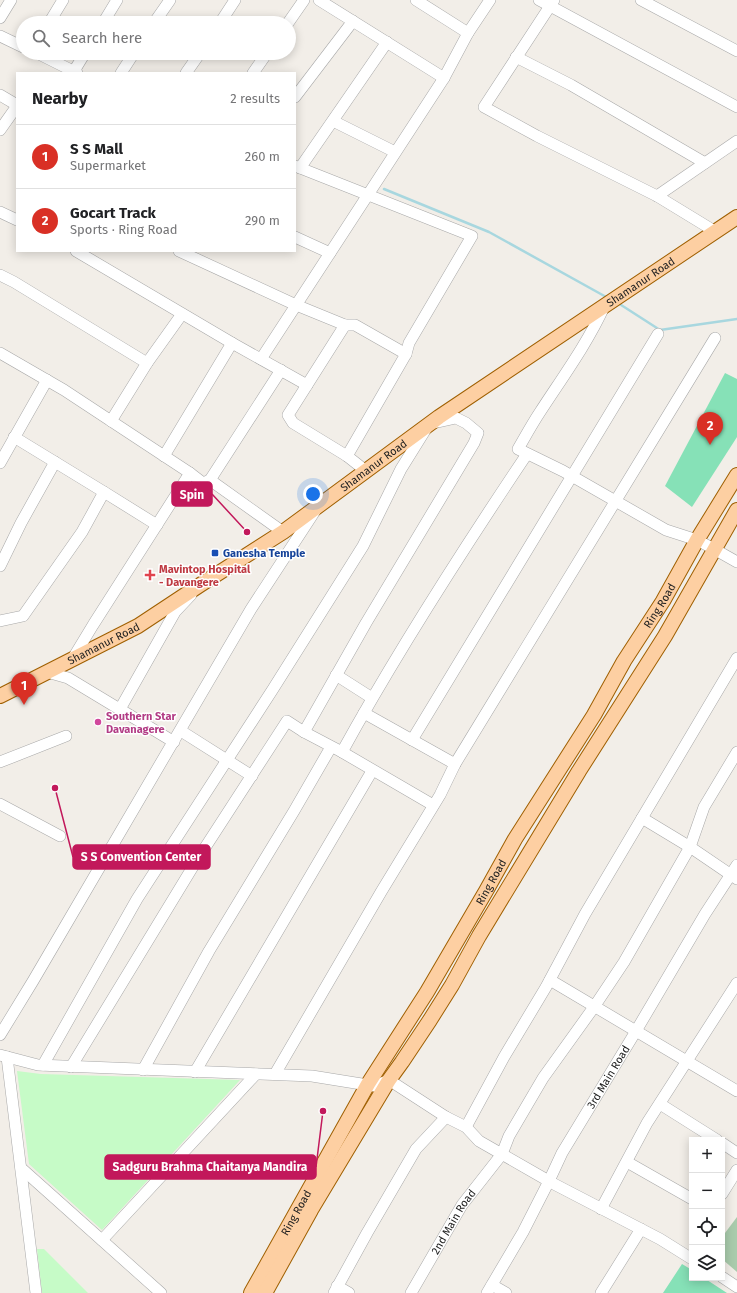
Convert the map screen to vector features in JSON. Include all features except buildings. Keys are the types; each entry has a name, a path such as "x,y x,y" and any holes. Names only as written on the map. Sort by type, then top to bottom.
{"main road":[{"name":"Shamanur Road","path":"0,696 138,626 283,532 429,424 737,217"},
{"name":"Ring Road","path":"251,1293 368,1084 427,992 486,891 514,839 594,716 624,661 663,601 697,540 737,475"},
{"name":"Ring Road","path":"266,1293 311,1210 389,1080 448,991 479,936 579,771 669,629 737,510"}],"street":[{"path":"0,18 11,0"},
{"path":"53,16 63,0"},
{"path":"107,16 117,0"},
{"path":"159,16 170,0"},
{"path":"225,16 235,0"},
{"path":"293,16 304,0"},
{"path":"319,0 444,78"},
{"path":"416,0 468,33"},
{"path":"261,358 444,78 468,33 490,0"},
{"path":"539,0 552,3 737,107"},
{"path":"641,0 737,51"},
{"path":"552,3 484,107 537,136 657,196 716,232"},
{"path":"296,96 353,21"},
{"path":"0,36 16,44"},
{"path":"347,456 406,354 409,343 472,236 298,167 333,121 387,42"},
{"path":"516,57 571,85 705,163"},
{"path":"51,60 75,72 81,60"},
{"path":"122,72 129,60"},
{"path":"187,72 195,60"},
{"path":"253,72 262,60"},
{"path":"0,95 16,104"},
{"path":"0,130 16,106"},
{"path":"333,121 395,152"},
{"path":"657,196 737,141"},
{"path":"0,212 16,220"},
{"path":"296,238 330,253"},
{"path":"78,252 232,343 307,385"},
{"path":"181,252 296,305 345,325 356,325 406,354"},
{"path":"0,276 14,282 147,364"},
{"path":"610,303 568,371 539,413 518,449 615,500 666,530 697,540 737,562"},
{"path":"111,421 147,364 182,314"},
{"path":"345,325 288,415 293,423 347,456 366,471"},
{"path":"412,740 658,334"},
{"path":"276,1074 440,795 454,764 714,338"},
{"path":"164,456 232,343"},
{"path":"0,353 47,380 203,483 210,480 281,370"},
{"path":"0,463 47,380"},
{"path":"43,1065 137,899 274,689 363,546 401,470 429,424 456,418 466,423 478,433 474,443 378,603 304,732"},
{"path":"14,437 157,525"},
{"path":"342,752 372,698 466,545 527,454"},
{"path":"0,566 21,523 56,462"},
{"path":"73,658 190,473"},
{"path":"210,480 283,532"},
{"path":"0,621 23,616 82,532 104,492"},
{"path":"0,1035 34,981 252,609 318,505"},
{"path":"120,709 175,612 200,585"},
{"path":"466,1127 504,1057 550,980 585,914 737,658"},
{"path":"47,672 68,678 174,742"},
{"path":"336,675 372,698"},
{"path":"364,713 454,764"},
{"path":"71,1067 197,860 287,721 433,806"},
{"path":"181,731 252,776"},
{"path":"0,762 66,736"},
{"path":"143,1070 209,951 331,747"},
{"name":"2nd Main Road","path":"411,1293 462,1205 502,1154 509,1136 543,1078 624,962 690,847 704,807 737,752"},
{"path":"195,1072 372,771"},
{"path":"0,804 60,836"},
{"path":"642,818 690,847 734,877"},
{"name":"3rd Main Road","path":"489,1289 523,1232 562,1153 705,914 734,877 737,865"},
{"path":"550,980 737,1091"},
{"path":"601,1209 648,1123 737,984"},
{"path":"36,1293 21,1168 4,1056 43,1065 312,1076 374,1086 389,1080 466,1127 479,1141 549,1182 641,1229 689,1257"},
{"path":"102,1240 256,1074"},
{"path":"660,1104 712,1137"},
{"path":"349,1293 336,1290 416,1149 446,1116"},
{"path":"725,1145 737,1153"},
{"path":"627,1162 689,1197"},
{"path":"21,1168 161,1293"},
{"path":"725,1189 737,1170"},
{"path":"601,1293 641,1229"},
{"path":"725,1279 737,1287"},
{"path":"489,1289 506,1293"}],"green space":[{"path":"725,373 737,379 737,437 692,507 665,486"},
{"path":"17,1071 41,1074 240,1080 102,1230 29,1164"},
{"path":"737,1217 737,1272 725,1262 725,1233"},
{"path":"37,1249 44,1249 88,1293 42,1293"},
{"path":"682,1264 689,1268 689,1281 709,1281 727,1293 663,1293"}],"waterway":[{"path":"384,189 489,232 608,298"},
{"path":"618,303 660,330 737,319"}],"place":[{"name":"Gocart Track","path":"710,445"},
{"name":"Spin","path":"247,532"},
{"name":"Ganesha Temple","path":"215,553"},
{"name":"Mavintop Hospital - Davangere","path":"150,575"},
{"name":"S S Mall","path":"24,705"},
{"name":"Southern Star Davanagere","path":"98,722"},
{"name":"S S Convention Center","path":"55,788"},
{"name":"Sadguru Brahma Chaitanya Mandira","path":"323,1111"}]}
